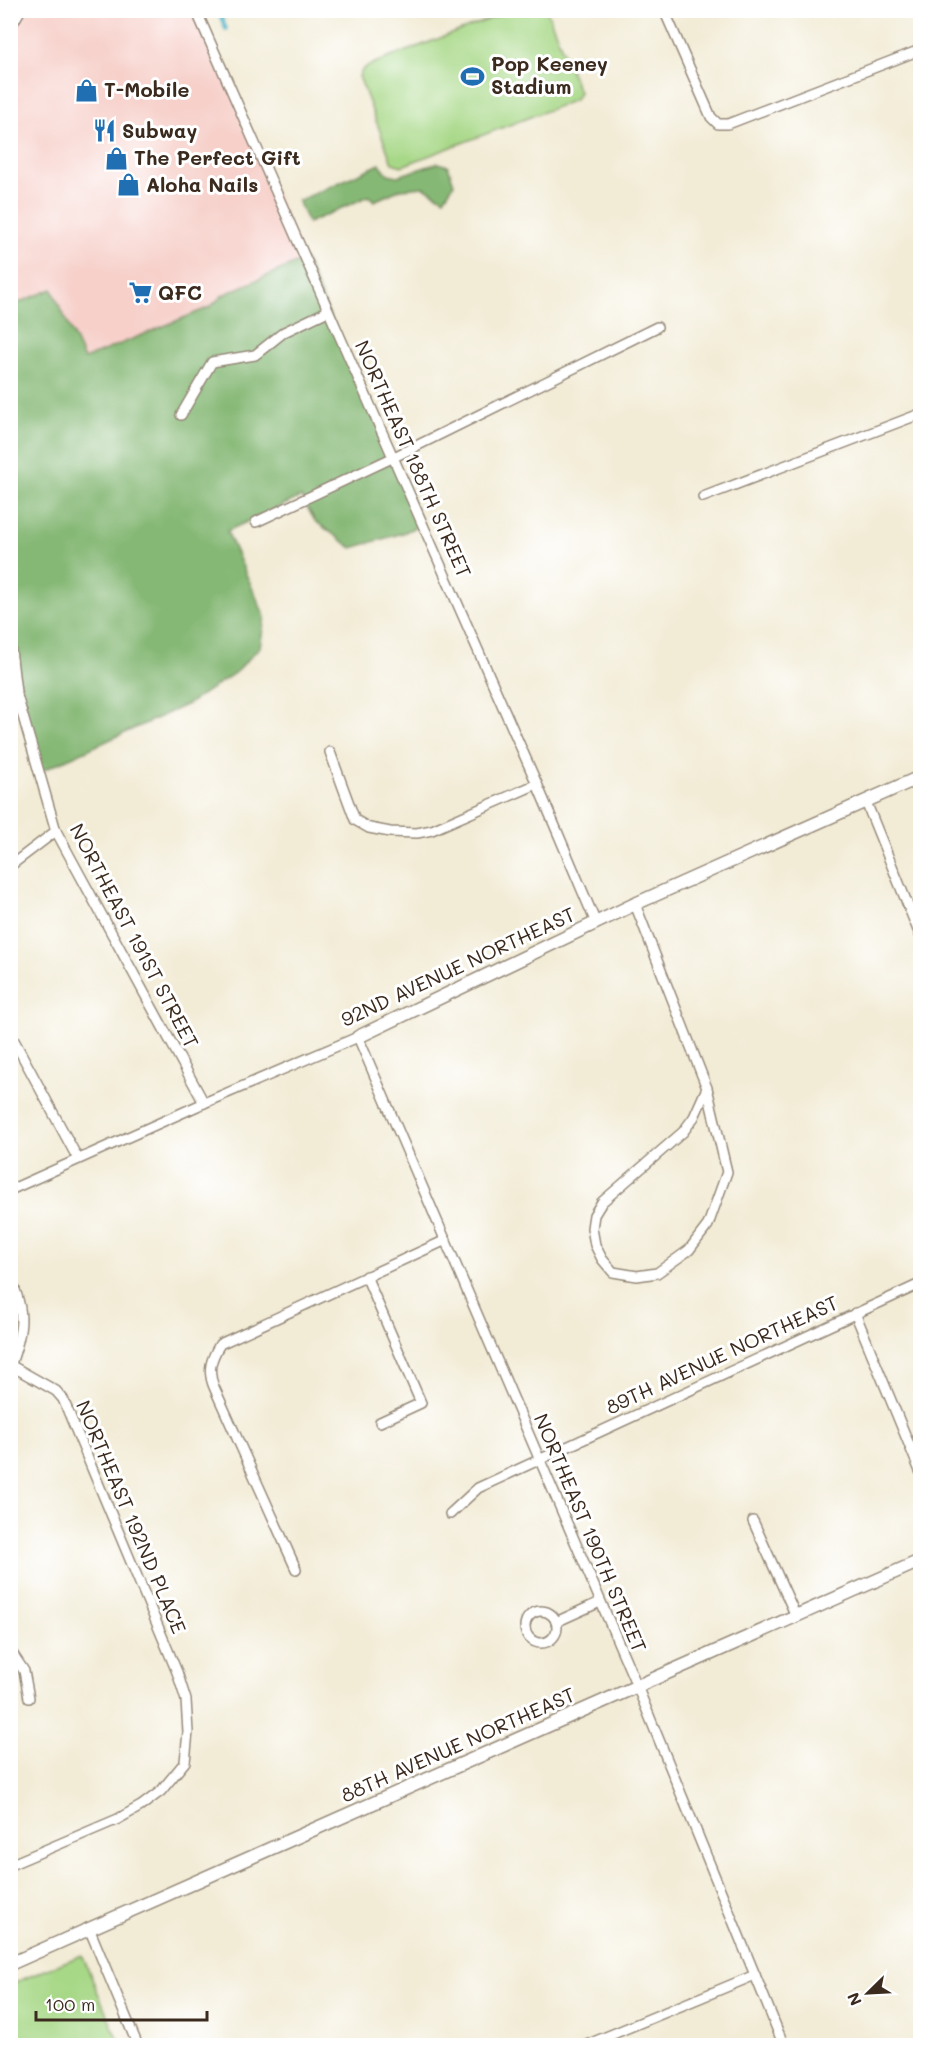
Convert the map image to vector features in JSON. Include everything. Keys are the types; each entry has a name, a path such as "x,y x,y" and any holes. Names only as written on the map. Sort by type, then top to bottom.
{"main road":[{"path":"10,22 17,10"}],"street":[{"name":"NORTHEAST 188TH STREET","path":"196,10 596,923"},
{"path":"664,10 711,117 718,124 728,124 739,120 921,50"},
{"path":"181,415 212,362 255,355 284,332 328,311"},
{"path":"255,522 392,458 657,327"},
{"path":"703,497 921,414"},
{"name":"NORTHEAST 191ST STREET","path":"10,642 13,694 56,831 204,1103"},
{"path":"330,752 355,820 369,828 390,832 417,833 432,830 537,784"},
{"name":"92ND AVENUE NORTHEAST","path":"10,1190 358,1036 635,904 921,777"},
{"path":"866,802 921,935"},
{"path":"10,866 56,831"},
{"path":"635,904 707,1088 727,1172 708,1225 689,1250 657,1273 637,1276 613,1272 602,1259 595,1245 592,1228 594,1215 602,1202 683,1132 694,1117 707,1088"},
{"path":"10,1033 78,1159"},
{"name":"NORTHEAST 190TH STREET","path":"358,1036 637,1686 784,2046"},
{"path":"296,1569 214,1388 210,1377 211,1359 220,1344 446,1240"},
{"path":"366,1276 421,1403 380,1422"},
{"name":"NORTHEAST 192ND PLACE","path":"10,1278 21,1309 22,1329 11,1366 56,1391 63,1399 177,1672 186,1700 188,1732 185,1762 161,1791 141,1806 118,1819 10,1865"},
{"name":"89TH AVENUE NORTHEAST","path":"450,1514 478,1488 921,1284"},
{"path":"855,1313 921,1471"},
{"path":"753,1521 796,1616"},
{"name":"88TH AVENUE NORTHEAST","path":"10,1964 921,1561"},
{"path":"556,1622 600,1602"},
{"path":"10,1650 24,1671 29,1698"},
{"path":"89,1928 138,2046"},
{"path":"584,2046 755,1975"}],"shaded area":[{"path":"10,11 196,11 305,259 223,295 210,307 83,359 52,289 11,308"}],"green space":[{"path":"511,11 547,11 579,92 575,100 402,166 392,163 359,76 363,69"},
{"path":"438,163 448,166 454,184 444,199 424,187 401,189 374,201 369,196 308,223 298,201 380,164 388,174 398,176"},
{"path":"305,259 422,524 403,533 352,548 315,521 301,497 227,531 265,617 260,647 236,672 188,704 39,772 16,692 11,642 10,306 52,289 84,359 210,307 223,295"},
{"path":"82,1955 120,2045 11,2045 11,1984"}],"waterway":[{"path":"218,10 226,29"}],"place":[{"name":"Pop Keeney Stadium","path":"473,76"},
{"name":"T-Mobile","path":"86,90"},
{"name":"Subway","path":"104,131"},
{"name":"The Perfect Gift","path":"116,158"},
{"name":"Aloha Nails","path":"128,185"},
{"name":"QFC","path":"140,293"}]}
